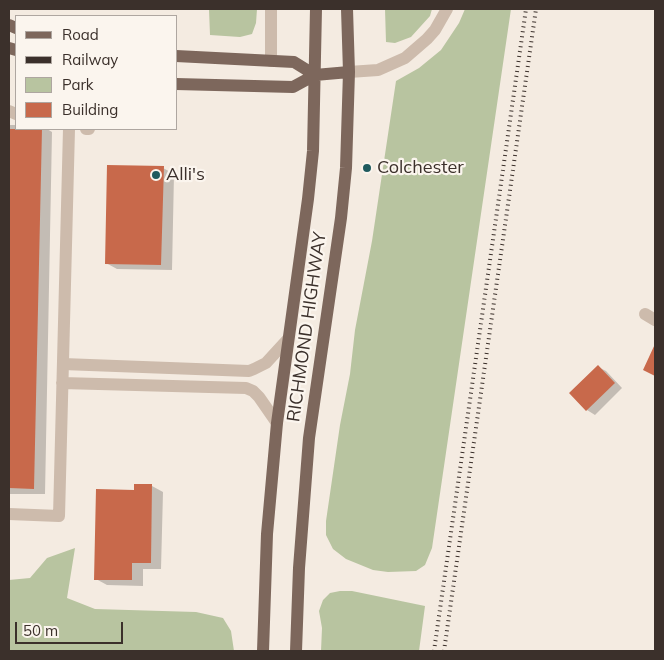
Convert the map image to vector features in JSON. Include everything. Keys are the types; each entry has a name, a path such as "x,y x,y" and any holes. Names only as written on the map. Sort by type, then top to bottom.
{"main road":[{"name":"RICHMOND HIGHWAY","path":"263,651 267,534 277,423 313,151 316,9"},
{"name":"RICHMOND HIGHWAY","path":"296,651 299,568 309,438 341,218 347,150 348,9"},
{"path":"178,56 294,62 315,75"},
{"path":"178,84 293,87 315,75 349,72"}],"street":[{"path":"270,61 271,9"},
{"path":"349,72 378,70 405,58 435,30 446,9"},
{"path":"9,514 59,516 69,130"},
{"path":"63,364 249,371 266,362 288,339"},
{"path":"62,383 246,388 260,397 277,423"}],"green space":[{"path":"209,9 257,9 256,23 252,34 240,37 210,35"},
{"path":"385,9 432,9 430,16 411,37 395,43 386,42"},
{"path":"465,9 511,9 432,548 425,565 416,571 388,572 373,570 346,559 333,549 326,535 326,521 340,425 350,374 355,330 372,241 396,81 419,68 441,50 459,23"},
{"path":"75,548 67,598 95,609 196,612 223,618 231,631 234,651 9,651 9,580 30,578 47,558"},
{"path":"352,591 425,606 419,651 321,651 322,628 319,611 323,600 330,593"}],"building":[{"path":"9,129 42,130 34,489 9,488"},
{"path":"107,165 164,166 161,265 105,264"},
{"path":"655,344 655,376 643,370"},
{"path":"598,365 615,383 586,411 569,393"},
{"path":"134,484 152,484 151,563 132,563 132,580 94,580 96,489 134,490"}],"railway":[{"path":"434,651 526,9"},
{"path":"444,651 536,9"}],"place":[{"name":"Colchester","path":"367,168"},
{"name":"Alli's","path":"156,175"}]}
